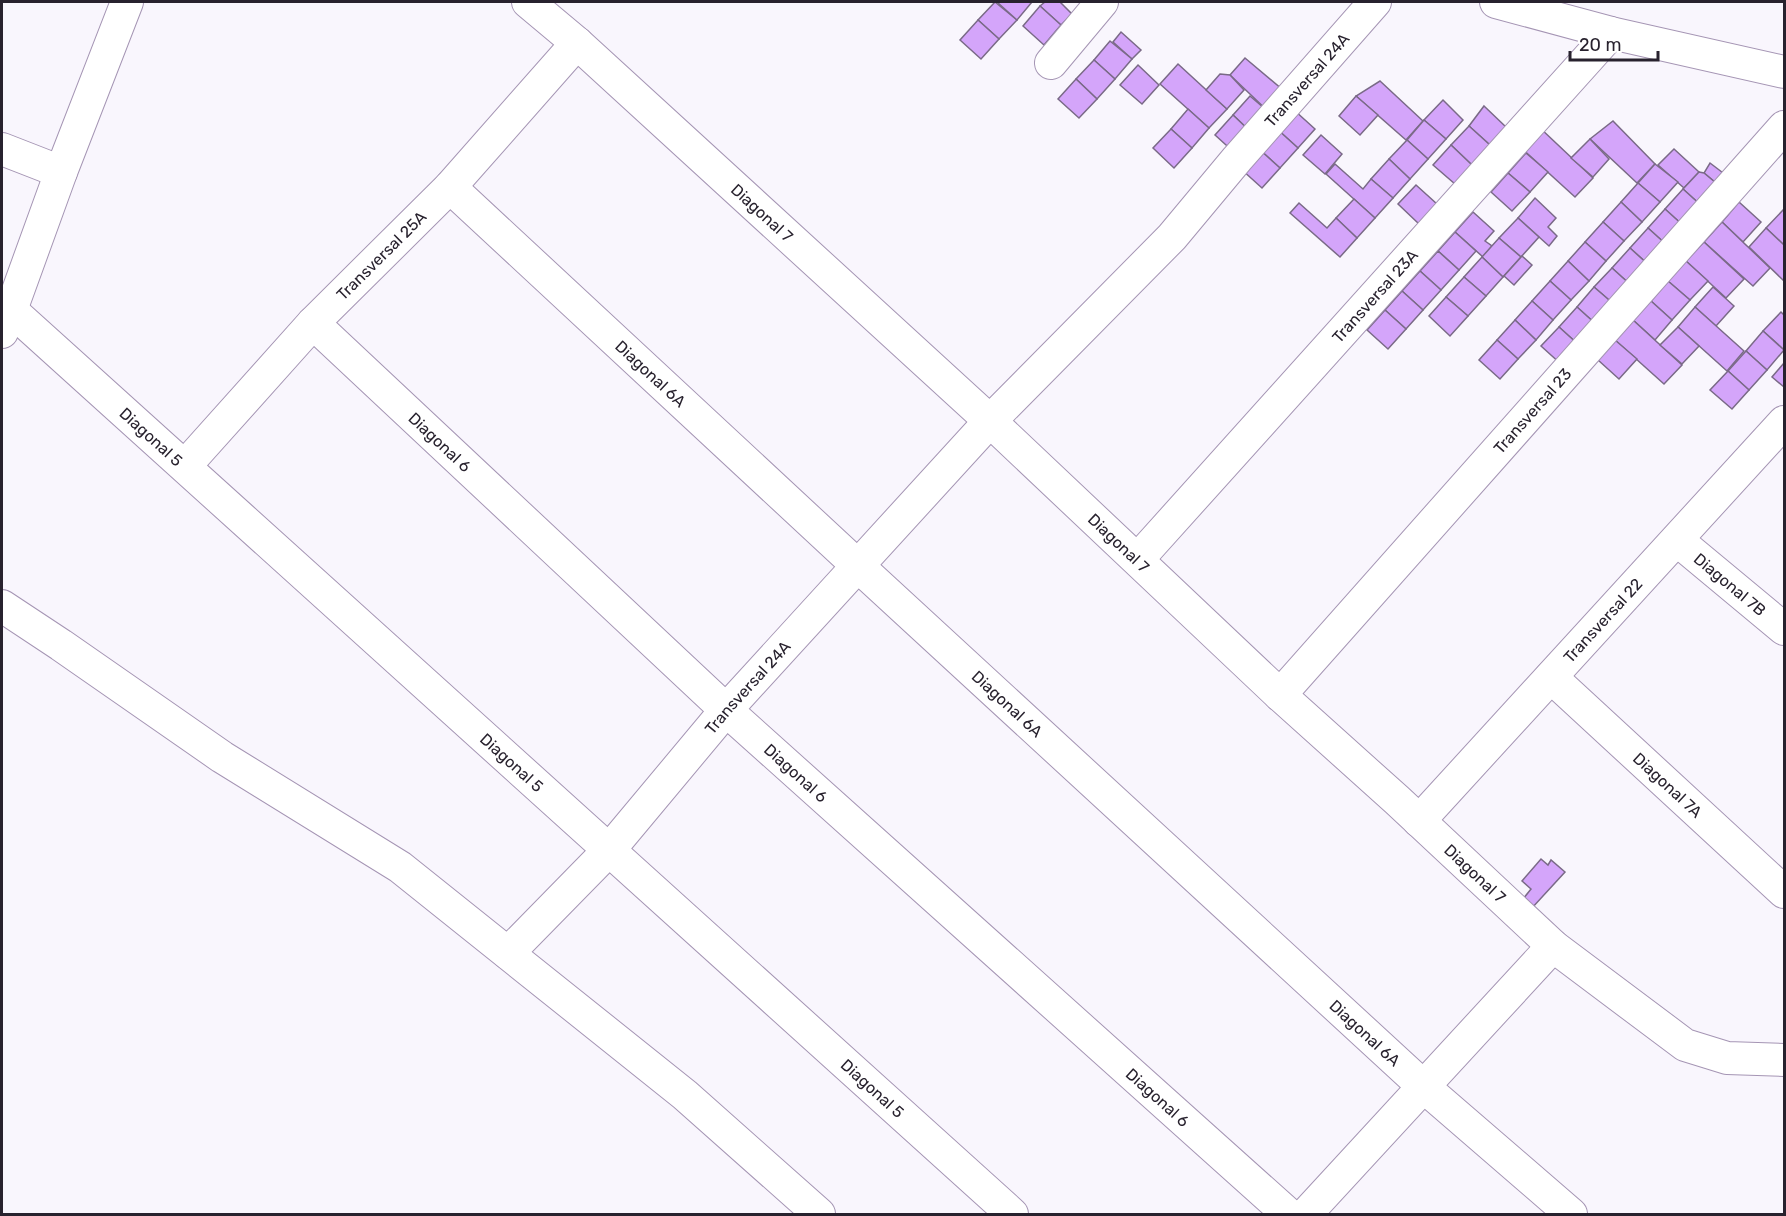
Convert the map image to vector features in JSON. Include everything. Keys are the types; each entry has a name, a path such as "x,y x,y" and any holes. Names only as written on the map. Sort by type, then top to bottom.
{"street":[{"path":"6,321 127,2"},
{"name":"Diagonal 7","path":"528,2 577,44 990,421 1280,695 1553,946 1685,1046 1727,1058 1785,1060"},
{"path":"1051,63 1102,2"},
{"name":"Transversal 24A","path":"508,953 610,849 726,710 990,421 1172,237 1237,159 1375,2"},
{"path":"1496,2 1611,33 1785,72"},
{"name":"Transversal 23A","path":"1138,559 1611,33"},
{"name":"Transversal 25A","path":"185,466 313,323 450,187 577,44"},
{"name":"Transversal 23","path":"1280,695 1785,127"},
{"path":"2,149 61,172"},
{"name":"Diagonal 6A","path":"450,187 1424,1087 1571,1215"},
{"name":"Diagonal 5","path":"6,321 185,466 1012,1215"},
{"name":"Diagonal 6","path":"313,323 726,710 1288,1215"},
{"name":"Transversal 22","path":"1419,821 1785,422"},
{"name":"Diagonal 7B","path":"1677,540 1785,629"},
{"path":"2,606 222,757 400,867 685,1095 819,1215"},
{"name":"Diagonal 7A","path":"1551,677 1785,892"},
{"path":"1306,1215 1553,946"}],"building":[{"path":"995,2 1017,20 999,39 978,20"},
{"path":"997,2 1032,2 1017,20"},
{"path":"1045,2 1060,2 1072,14 1061,25 1040,6"},
{"path":"1040,6 1061,25 1044,45 1023,26"},
{"path":"978,20 999,39 981,59 960,40"},
{"path":"1121,32 1141,50 1132,59 1113,42"},
{"path":"1110,41 1132,59 1115,79 1094,60"},
{"path":"1245,58 1289,95 1272,115 1230,75"},
{"path":"1094,60 1115,79 1097,99 1076,79"},
{"path":"1178,64 1227,109 1209,128 1160,84"},
{"path":"1138,65 1159,85 1142,104 1120,85"},
{"path":"1220,74 1230,75 1244,90 1227,109 1206,90"},
{"path":"1076,79 1097,99 1079,118 1058,99"},
{"path":"1380,81 1423,121 1406,140 1356,96"},
{"path":"1250,96 1272,115 1254,135 1233,115"},
{"path":"1356,96 1378,115 1360,135 1339,116"},
{"path":"1443,100 1463,120 1446,139 1424,120"},
{"path":"1484,106 1506,127 1490,145 1469,126"},
{"path":"1188,109 1209,128 1192,148 1171,129"},
{"path":"1294,110 1315,129 1298,148 1277,129"},
{"path":"1233,115 1254,135 1236,154 1215,135"},
{"path":"1424,120 1446,139 1428,159 1407,140"},
{"path":"1613,121 1655,164 1637,183 1590,139"},
{"path":"1469,126 1490,145 1472,165 1451,145"},
{"path":"1539,127 1593,178 1575,197 1518,145"},
{"path":"1171,129 1192,148 1174,168 1153,148"},
{"path":"1277,129 1298,148 1280,168 1259,149"},
{"path":"1321,135 1342,154 1325,174 1303,155"},
{"path":"1590,139 1609,159 1593,177 1571,158"},
{"path":"1407,140 1428,159 1410,179 1389,159"},
{"path":"1451,145 1472,165 1455,184 1433,165"},
{"path":"1259,149 1280,168 1262,188 1241,169"},
{"path":"1674,149 1699,172 1684,188 1658,165"},
{"path":"1526,153 1548,172 1530,192 1508,173"},
{"path":"1389,159 1410,179 1393,198 1371,179"},
{"path":"1710,163 1731,179 1722,188 1704,173"},
{"path":"1335,164 1363,189 1371,179 1393,198 1375,218 1326,174"},
{"path":"1655,164 1678,182 1660,202 1638,183"},
{"path":"1699,172 1704,173 1722,188 1704,208 1683,189"},
{"path":"1508,173 1530,192 1512,211 1491,192"},
{"path":"1638,183 1660,202 1642,222 1621,202"},
{"path":"1416,185 1437,204 1419,224 1398,204"},
{"path":"1683,189 1704,208 1686,228 1665,209"},
{"path":"1535,198 1556,218 1548,227 1557,236 1549,246 1518,218"},
{"path":"1354,199 1375,218 1357,238 1336,218"},
{"path":"1621,202 1642,222 1624,241 1603,222"},
{"path":"1739,202 1761,222 1743,242 1722,222"},
{"path":"1299,203 1327,228 1336,218 1357,238 1340,257 1290,213"},
{"path":"1665,209 1686,228 1669,247 1648,228"},
{"path":"1784,209 1784,245 1766,228"},
{"path":"1473,212 1494,231 1485,241 1492,246 1483,257 1455,232"},
{"path":"1518,218 1539,237 1521,257 1499,238"},
{"path":"1603,222 1624,241 1606,261 1585,242"},
{"path":"1722,222 1770,268 1753,286 1704,242"},
{"path":"1648,228 1669,247 1651,267 1630,248"},
{"path":"1766,228 1784,245 1784,281 1749,247"},
{"path":"1455,232 1476,251 1459,270 1438,251"},
{"path":"1499,238 1521,257 1503,277 1482,257"},
{"path":"1585,242 1606,261 1589,281 1568,261"},
{"path":"1704,242 1744,279 1726,298 1686,261"},
{"path":"1630,248 1651,267 1633,287 1612,268"},
{"path":"1438,251 1459,270 1441,290 1420,271"},
{"path":"1522,256 1532,265 1514,285 1504,276"},
{"path":"1482,257 1503,277 1486,296 1464,277"},
{"path":"1568,261 1589,281 1571,300 1550,281"},
{"path":"1686,261 1708,281 1690,300 1668,281"},
{"path":"1612,268 1633,287 1616,306 1594,287"},
{"path":"1420,271 1441,290 1423,310 1402,291"},
{"path":"1464,277 1486,296 1468,316 1446,297"},
{"path":"1550,281 1571,300 1553,320 1532,301"},
{"path":"1668,281 1690,300 1672,320 1651,301"},
{"path":"1594,287 1616,306 1598,326 1577,307"},
{"path":"1713,287 1734,306 1716,326 1695,307"},
{"path":"1402,291 1423,310 1406,329 1385,310"},
{"path":"1446,297 1468,316 1450,336 1429,316"},
{"path":"1532,301 1553,320 1536,340 1515,320"},
{"path":"1651,301 1672,320 1655,340 1633,320"},
{"path":"1577,307 1598,326 1580,346 1559,327"},
{"path":"1695,307 1744,351 1727,371 1678,327"},
{"path":"1385,310 1406,329 1388,349 1367,330"},
{"path":"1781,312 1784,315 1784,350 1763,331"},
{"path":"1515,320 1536,340 1518,359 1497,340"},
{"path":"1633,320 1682,365 1664,384 1615,340"},
{"path":"1559,327 1580,346 1562,365 1541,346"},
{"path":"1678,327 1699,346 1682,364 1660,345"},
{"path":"1763,331 1784,350 1767,370 1746,351"},
{"path":"1497,340 1518,359 1500,379 1479,360"},
{"path":"1615,340 1637,359 1619,379 1598,360"},
{"path":"1746,351 1767,370 1749,390 1728,371"},
{"path":"1784,363 1784,387 1772,377"},
{"path":"1728,371 1749,390 1732,409 1710,390"},
{"path":"1541,859 1548,865 1551,860 1565,872 1532,908 1523,899 1531,889 1522,881"}]}
